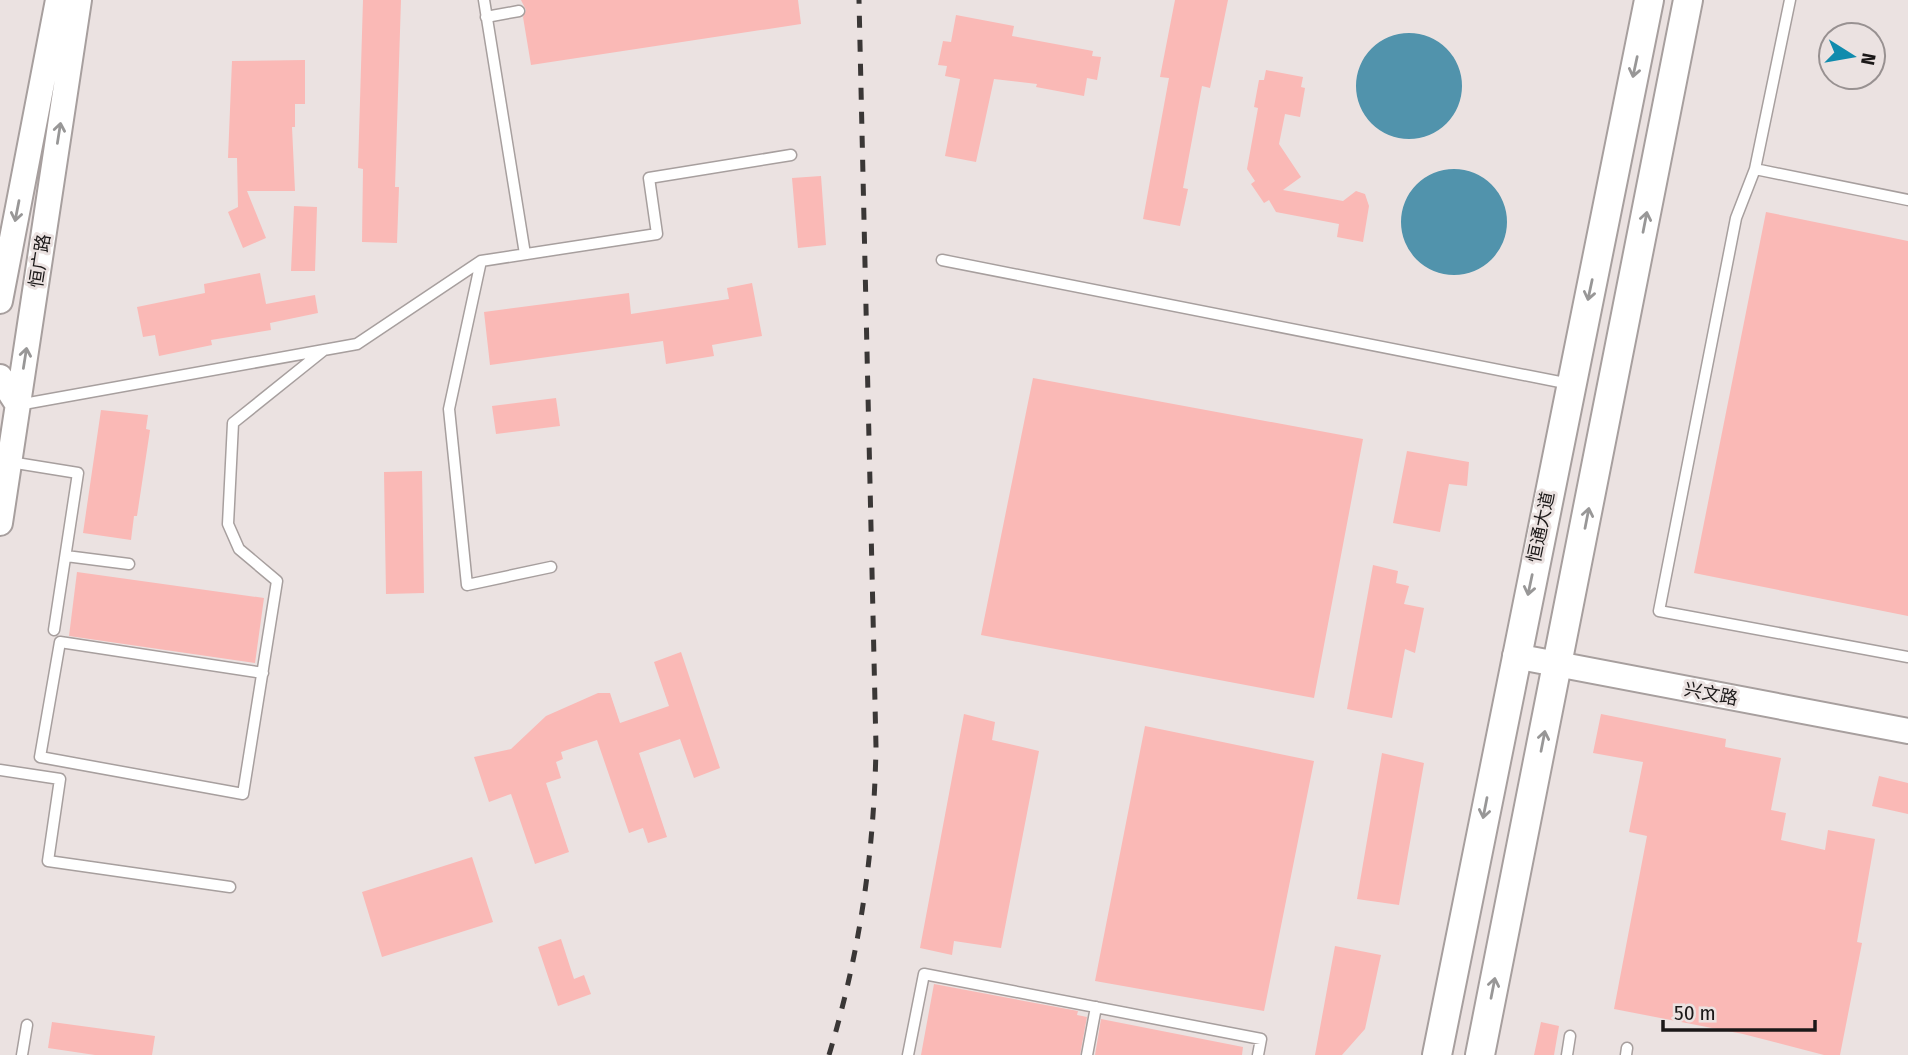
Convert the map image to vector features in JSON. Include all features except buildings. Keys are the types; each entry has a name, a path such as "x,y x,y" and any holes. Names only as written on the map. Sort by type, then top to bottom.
{"main road":[{"name":"恒通大道","path":"1437,1055 1515,656 1649,0"},
{"path":"1480,1055 1688,0"}],"street":[{"name":"恒广路","path":"0,301 58,0"},
{"name":"恒广路","path":"0,523 79,0"},
{"path":"0,377 18,405"},
{"name":"兴文路","path":"1515,656 1908,731"}],"lane":[{"path":"484,0 525,254"},
{"path":"1790,0 1755,169 1736,218 1660,611 1908,657"},
{"path":"486,17 519,11"},
{"path":"18,405 356,344 481,261 657,233 649,178 791,155"},
{"path":"1755,169 1908,200"},
{"path":"942,260 1571,384"},
{"path":"481,261 449,409 467,586 551,567"},
{"path":"262,673 60,642 40,757 243,794 277,581 239,549 229,524 233,423 324,350"},
{"path":"9,462 79,472 54,630"},
{"path":"66,556 129,564"},
{"path":"0,770 60,779 48,861 230,887"},
{"path":"908,1055 924,974 1261,1039 1258,1055"},
{"path":"1087,1055 1097,1007"},
{"path":"22,1055 27,1025"},
{"path":"1567,1055 1570,1036"}],"water":[{"path":"1409,33 1429,37 1447,48 1458,66 1462,86 1458,106 1447,124 1429,135 1409,139 1389,135 1371,124 1360,106 1356,86 1360,66 1371,48 1389,37"},
{"path":"1454,169 1474,173 1492,184 1503,202 1507,222 1503,242 1492,260 1474,271 1454,275 1434,271 1416,260 1405,242 1401,222 1405,202 1416,184 1434,173"}],"railway":[{"path":"829,1055 857,940 875,787 859,0"}]}
